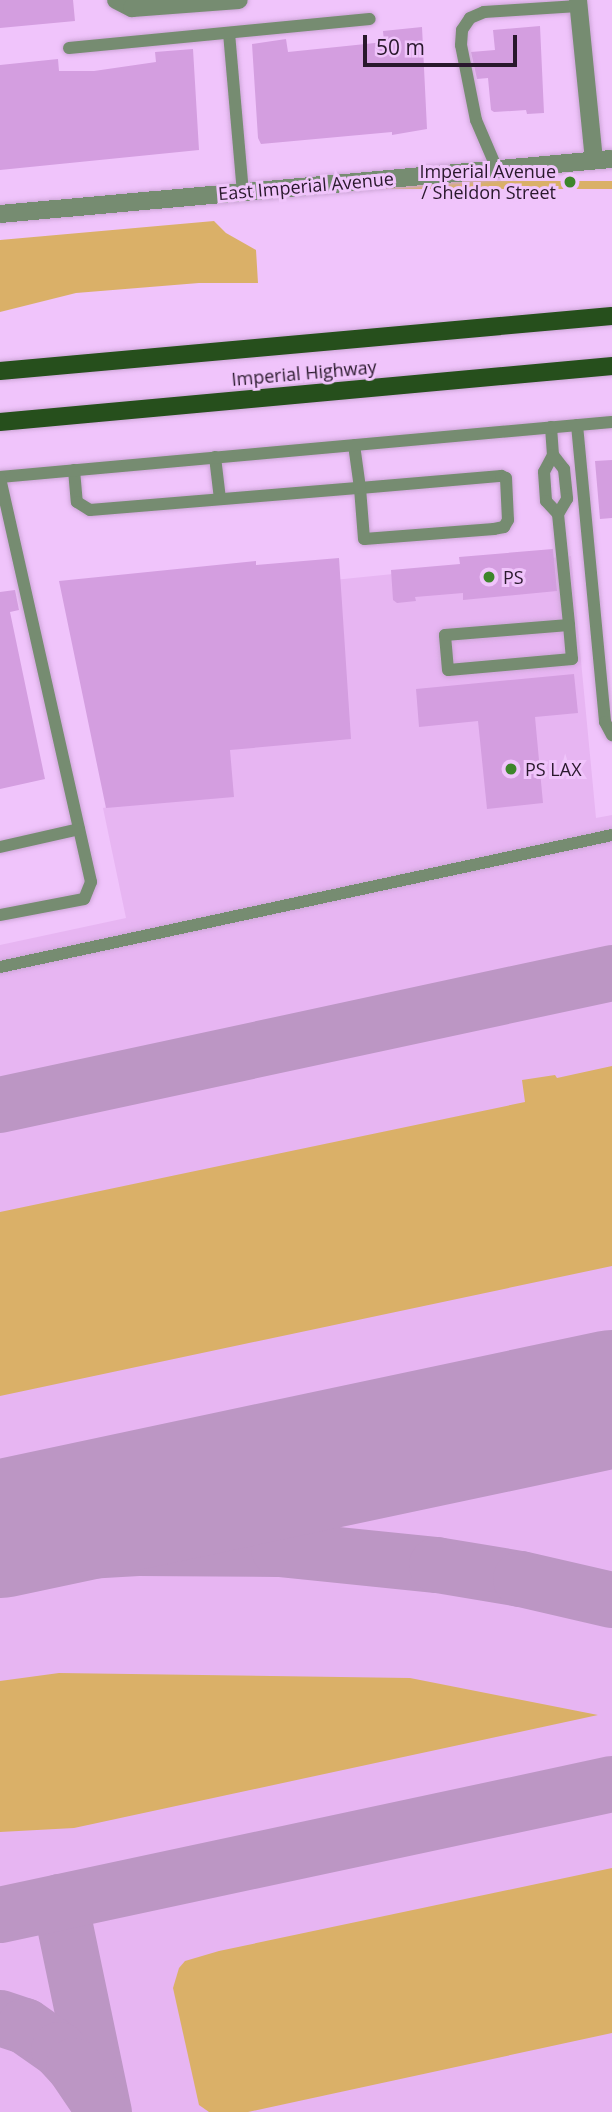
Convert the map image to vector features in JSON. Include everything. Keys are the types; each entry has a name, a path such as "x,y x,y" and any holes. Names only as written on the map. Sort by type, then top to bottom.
{"main road":[{"name":"Imperial Highway","path":"0,371 612,316"},
{"name":"Imperial Highway","path":"0,422 612,366"}],"street":[{"path":"116,0 132,8 239,0"},
{"path":"578,3 603,160"},
{"name":"East Imperial Avenue","path":"0,214 603,160"}],"lane":[{"path":"496,169 476,120 461,45 462,30 470,18 485,12 578,3"},
{"path":"69,48 370,19"},
{"path":"229,33 243,191"},
{"path":"0,915 84,899 91,882 7,538 0,478 612,422"},
{"path":"577,425 605,722 612,735"},
{"path":"551,427 553,455 544,472 547,501 558,514 569,625 572,659 449,670 445,635 569,625"},
{"path":"74,470 77,502 90,510 360,488 501,476 506,478 508,520 504,527 494,529 364,540 360,488 354,445"},
{"path":"553,455 564,469 567,499 558,514"},
{"path":"215,457 220,499"},
{"path":"0,847 79,830"},
{"path":"0,967 612,835"}],"shaded area":[{"path":"377,181 612,181 612,189 377,189"},
{"path":"214,221 226,233 256,250 258,283 199,283 76,293 0,312 0,240"},
{"path":"571,556 596,818 612,815 612,2112 0,2112 0,945 126,918 103,808 115,806 97,604"},
{"path":"612,1066 612,1266 0,1396 0,1212 525,1102 522,1080 555,1075 557,1078"},
{"path":"59,1673 410,1678 598,1715 74,1828 0,1832 0,1681"},
{"path":"612,1868 612,2033 248,2112 209,2112 199,2105 173,1988 179,1968 185,1961 219,1951"}],"building":[{"path":"0,0 73,0 75,21 0,28"},
{"path":"540,26 544,113 527,114 526,110 494,112 491,110 488,78 477,79 471,52 495,50 493,30"},
{"path":"422,27 427,129 392,135 392,132 261,144 258,138 252,44 286,39 288,52 384,42 383,31"},
{"path":"193,49 199,150 0,170 0,65 58,59 59,71 94,71 156,62 155,52"},
{"path":"612,460 612,518 600,519 595,461"},
{"path":"553,549 557,591 463,600 463,593 415,597 416,601 397,603 393,600 391,570 460,564 459,557"},
{"path":"339,558 351,739 230,750 234,797 106,808 59,581 256,561 256,565"},
{"path":"15,590 19,610 10,612 45,779 0,789 0,592"},
{"name":"PS LAX","path":"574,674 578,713 535,717 543,803 487,809 478,721 419,727 416,689"}],"taxiway":[{"path":"0,1105 612,973"},
{"path":"0,1556 138,1548 279,1549 437,1565 521,1579 612,1600"},
{"path":"0,1915 612,1784"},
{"path":"60,1902 104,2112"},
{"path":"0,2018 25,2026 59,2050 74,2066 97,2100"}],"runway":[{"path":"0,1529 612,1399"}],"place":[{"name":"Imperial Avenue / Sheldon Street","path":"570,182"},
{"name":"PS","path":"489,577"},
{"name":"PS LAX","path":"511,769"}]}
